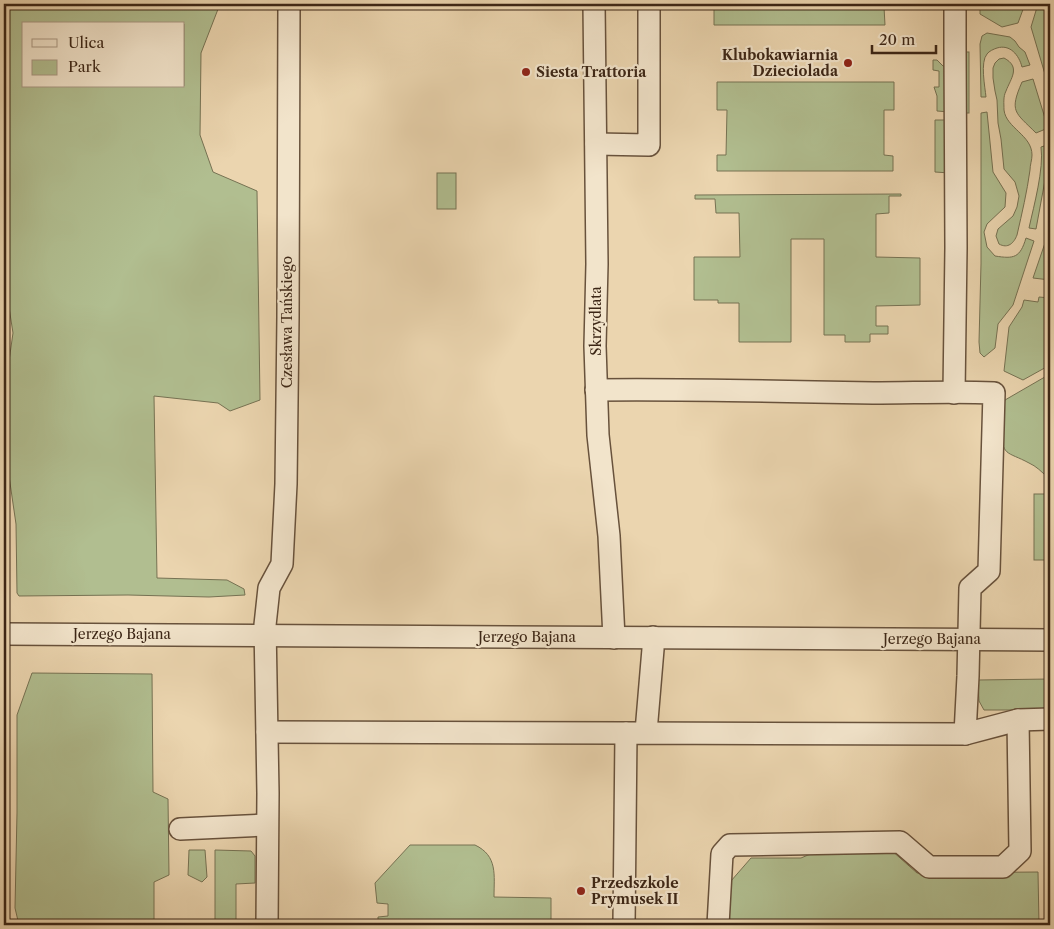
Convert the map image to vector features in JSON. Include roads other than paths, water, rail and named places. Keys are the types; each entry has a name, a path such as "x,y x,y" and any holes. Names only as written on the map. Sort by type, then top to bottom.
{"street":[{"name":"Czesława Tańskiego","path":"266,925 267,732 265,636 268,588 282,564 286,484 288,4"},
{"name":"Skrzydlata","path":"594,4 596,390 598,436 609,536 614,638"},
{"path":"596,144 649,145 649,4"},
{"path":"954,393 956,248 955,4"},
{"path":"596,390 994,393 989,571 970,588 965,734"},
{"name":"Jerzego Bajana","path":"4,634 1050,640"},
{"path":"624,925 636,733 653,649 653,637"},
{"path":"267,732 965,734 1018,720 1050,719"},
{"path":"718,925 722,854 730,844 900,842 928,867 1003,866 1020,851 1018,720"},
{"path":"180,829 267,825"}],"place":[{"name":"Klubokawiarnia Dzieciolada","path":"848,63"},
{"name":"Siesta Trattoria","path":"526,72"},
{"name":"Przedszkole Prymusek II","path":"581,891"}]}
